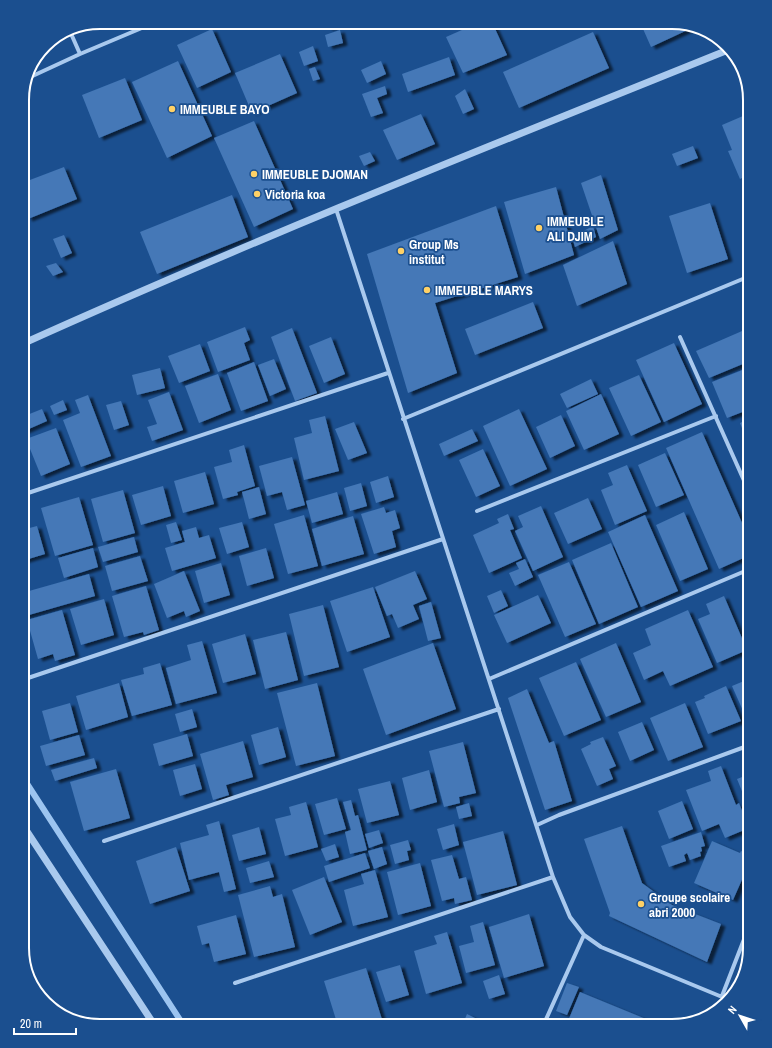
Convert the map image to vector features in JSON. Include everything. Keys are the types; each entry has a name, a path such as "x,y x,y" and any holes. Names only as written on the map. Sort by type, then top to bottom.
{"street":[{"path":"34,75 139,29"},
{"path":"72,35 80,54"},
{"path":"29,341 336,209 724,52"},
{"path":"336,209 388,373 553,876 570,917 584,935 601,947 722,996 743,942"},
{"path":"403,419 743,279"},
{"path":"680,337 743,478"},
{"path":"29,493 388,373"},
{"path":"477,511 716,416"},
{"path":"29,678 443,539"},
{"path":"488,679 743,572"},
{"path":"104,841 499,709"},
{"path":"537,825 559,815 743,747"},
{"path":"29,835 150,1019"},
{"path":"235,983 553,876"},
{"path":"546,1019 584,935"}],"building":[{"path":"212,29 231,72 197,88 177,45"},
{"path":"464,29 495,29 507,55 463,73 446,37"},
{"path":"643,29 676,29 686,31 651,47"},
{"path":"340,30 343,43 328,47 325,35"},
{"path":"593,32 609,68 519,108 503,72"},
{"path":"313,46 318,61 304,66 299,52"},
{"path":"280,54 297,93 252,113 235,73"},
{"path":"449,57 455,75 408,92 402,74"},
{"name":"IMMEUBLE BAYO","path":"178,61 212,136 167,158 132,82"},
{"path":"381,61 386,74 367,83 361,70"},
{"path":"315,67 320,79 313,81 309,69"},
{"path":"125,78 142,120 99,138 82,95"},
{"path":"385,86 387,94 377,98 383,113 371,117 362,94"},
{"path":"465,89 474,109 463,114 455,96"},
{"path":"421,114 435,144 397,160 383,130"},
{"path":"743,116 743,178 740,179 728,151 732,150 722,125"},
{"name":"IMMEUBLE DJOMAN","path":"254,121 293,209 254,227 214,138"},
{"path":"693,146 698,158 677,166 672,154"},
{"path":"370,152 375,161 364,166 359,156"},
{"path":"64,167 77,199 29,219 29,180"},
{"path":"601,175 618,230 600,239 581,183"},
{"name":"IMMEUBLE ALI DJIM","path":"556,187 574,255 525,274 504,202"},
{"path":"232,195 248,237 157,274 140,232"},
{"path":"710,203 728,259 687,273 669,216"},
{"name":"IMMEUBLE MARYS","path":"496,206 518,277 435,303 457,373 408,393 367,254"},
{"path":"593,226 596,237 575,247 572,237"},
{"path":"64,235 72,253 61,258 53,239"},
{"path":"613,241 627,284 577,306 563,265"},
{"path":"56,263 63,272 53,276 46,266"},
{"path":"533,302 543,328 475,355 465,329"},
{"path":"245,327 250,340 244,343 250,360 218,372 207,342"},
{"path":"292,328 317,393 295,401 271,337"},
{"path":"743,331 743,364 709,378 696,351"},
{"path":"331,337 345,374 324,383 309,346"},
{"path":"674,343 702,404 664,422 636,360"},
{"path":"200,344 210,371 179,383 168,356"},
{"path":"274,359 286,389 270,396 258,365"},
{"path":"254,362 268,401 241,411 227,373"},
{"path":"160,368 165,388 137,395 132,375"},
{"path":"743,370 743,412 727,418 712,382"},
{"path":"218,374 231,410 199,423 185,386"},
{"path":"639,375 661,422 631,436 609,388"},
{"path":"591,379 598,394 567,408 560,394"},
{"path":"169,392 183,430 152,441 147,427 157,424 148,400"},
{"path":"601,394 619,434 584,450 566,411"},
{"path":"88,395 111,456 81,467 63,420 80,413 75,400"},
{"path":"63,400 67,410 54,415 50,406"},
{"path":"121,401 129,425 114,430 106,405"},
{"path":"42,409 47,421 29,429 29,414"},
{"path":"519,409 547,469 510,486 483,426"},
{"path":"561,415 575,446 550,458 536,427"},
{"path":"325,416 339,471 304,480 294,438 312,433 309,420"},
{"path":"354,422 367,453 348,460 335,429"},
{"path":"743,422 743,431 740,423"},
{"path":"56,428 70,464 41,476 29,446 29,438"},
{"path":"472,429 478,441 444,456 439,444"},
{"path":"702,432 743,525 743,558 719,569 666,448"},
{"path":"244,445 255,486 237,492 238,495 223,499 214,467 232,462 229,450"},
{"path":"483,449 500,486 476,497 459,460"},
{"path":"665,453 684,495 656,507 638,465"},
{"path":"292,457 305,505 287,510 282,492 267,496 259,466"},
{"path":"627,465 647,511 615,525 601,490 613,485 608,473"},
{"path":"205,472 214,504 183,513 174,481"},
{"path":"388,476 394,497 376,503 370,482"},
{"path":"361,483 367,506 350,511 344,488"},
{"path":"163,486 171,516 141,525 132,495"},
{"path":"259,487 266,514 249,519 242,492"},
{"path":"123,490 135,533 103,542 91,499"},
{"path":"337,492 343,514 312,523 306,501"},
{"path":"79,497 93,545 55,556 41,508"},
{"path":"588,498 602,529 568,544 554,513"},
{"path":"541,506 563,557 533,571 515,531 523,527 518,516"},
{"path":"384,507 386,513 395,510 400,528 392,531 396,547 374,554 361,514"},
{"path":"684,512 708,569 680,581 656,525"},
{"path":"508,514 514,529 510,530 522,558 489,573 473,535 499,523 497,519"},
{"path":"304,515 318,566 288,574 274,524"},
{"path":"645,515 678,591 641,607 608,532"},
{"path":"353,516 364,554 322,566 312,529"},
{"path":"176,522 182,540 171,543 166,525"},
{"path":"242,522 249,547 227,554 219,528"},
{"path":"37,526 45,554 29,559 29,528"},
{"path":"196,527 199,538 209,535 216,558 172,571 165,548 185,542 182,531"},
{"path":"134,537 138,552 103,562 98,547"},
{"path":"611,543 638,607 599,624 572,560"},
{"path":"93,548 98,567 64,578 58,558"},
{"path":"266,548 274,578 247,586 239,556"},
{"path":"140,556 148,581 112,591 105,566"},
{"path":"525,559 533,577 515,586 509,573 519,569 516,563"},
{"path":"569,562 596,624 565,637 538,575"},
{"path":"221,563 230,595 204,603 195,571"},
{"path":"184,571 200,611 186,617 184,611 167,618 154,584"},
{"path":"415,571 427,599 413,605 419,619 398,628 392,614 387,616 375,587"},
{"path":"89,574 95,596 29,615 29,591"},
{"path":"146,586 159,630 144,635 143,632 124,637 112,596"},
{"path":"373,587 390,637 347,652 330,601"},
{"path":"501,590 508,606 494,613 487,596"},
{"path":"538,595 551,623 507,643 494,615"},
{"path":"724,596 743,641 743,652 717,663 698,619 710,614 706,604"},
{"path":"104,599 114,635 81,645 70,609"},
{"path":"431,602 441,638 428,641 419,606"},
{"path":"323,605 339,667 304,676 289,614"},
{"path":"62,610 75,655 55,661 53,654 38,659 29,627 29,619"},
{"path":"688,610 713,667 670,686 663,671 644,680 633,653 651,645 645,629"},
{"path":"286,632 298,680 265,689 253,640"},
{"path":"245,634 256,674 223,683 212,644"},
{"path":"202,641 217,693 176,704 166,668 191,660 187,645"},
{"path":"433,643 456,709 386,735 363,669"},
{"path":"616,643 641,702 606,717 580,659"},
{"path":"576,662 601,720 564,736 539,678"},
{"path":"160,663 172,705 132,716 121,680 144,674 143,668"},
{"path":"743,681 743,711 732,686"},
{"path":"119,683 128,717 86,730 76,696"},
{"path":"317,683 335,756 296,766 277,693"},
{"path":"726,686 741,721 708,734 695,702 705,698 704,696"},
{"path":"527,689 549,743 554,741 572,801 545,810 508,698"},
{"path":"70,703 78,732 50,740 42,711"},
{"path":"685,703 703,747 668,761 650,718"},
{"path":"192,709 197,727 180,732 175,714"},
{"path":"642,722 654,750 630,761 618,732"},
{"path":"278,727 286,757 259,765 251,735"},
{"path":"187,734 193,756 159,766 153,744"},
{"path":"79,735 85,755 46,766 40,746"},
{"path":"603,737 616,766 609,769 613,779 597,786 581,749 591,744 590,742"},
{"path":"243,741 253,777 226,785 229,795 213,800 200,754"},
{"path":"463,742 476,793 459,797 460,803 444,807 429,751"},
{"path":"94,758 97,768 55,781 51,770"},
{"path":"195,764 202,789 180,796 173,770"},
{"path":"721,766 736,805 739,803 743,813 743,830 725,838 719,824 702,831 686,790 711,781 708,771"},
{"path":"116,769 130,818 84,831 70,782"},
{"path":"429,770 437,802 410,810 402,778"},
{"path":"743,777 743,794 737,779"},
{"path":"390,781 399,815 367,823 358,789"},
{"path":"337,798 346,829 324,835 315,804"},
{"path":"351,800 355,816 358,815 367,850 350,854 345,832 351,830 343,802"},
{"path":"682,801 693,829 669,839 658,811"},
{"path":"306,802 318,847 285,856 275,819 291,815 289,807"},
{"path":"469,803 472,816 459,819 456,807"},
{"path":"219,821 236,889 224,892 219,872 189,880 180,843 209,835 206,825"},
{"path":"454,824 459,845 443,850 437,829"},
{"path":"622,826 642,883 672,905 721,924 707,962 609,916 610,913 584,839"},
{"path":"259,827 266,854 239,861 232,835"},
{"path":"379,830 383,843 369,848 365,834"},
{"path":"503,831 517,885 477,895 463,842"},
{"path":"701,832 705,846 701,847 701,856 690,860 687,853 684,855 686,861 669,867 661,846"},
{"path":"408,840 411,850 407,851 409,860 395,864 390,845"},
{"path":"712,841 740,853 741,851 743,852 743,877 733,900 694,883"},
{"path":"335,844 339,857 326,861 321,849"},
{"path":"176,847 190,891 150,904 136,861"},
{"path":"382,847 387,864 374,869 368,851"},
{"path":"365,853 370,868 329,882 324,866"},
{"path":"452,855 459,879 466,877 472,900 455,904 454,898 442,901 431,860"},
{"path":"269,861 274,877 250,883 246,868"},
{"path":"420,863 431,906 398,915 387,872"},
{"path":"375,870 388,917 353,926 344,890 364,884 361,874"},
{"path":"324,877 342,922 310,935 292,890"},
{"path":"270,886 273,897 282,894 295,947 254,957 238,895"},
{"path":"529,914 544,966 504,978 489,927"},
{"path":"236,915 246,954 214,962 209,943 202,945 197,926"},
{"path":"483,922 495,965 466,973 459,946 474,942 470,926"},
{"path":"447,932 462,983 426,994 414,951 437,944 434,936"},
{"path":"400,965 409,995 386,1002 376,972"},
{"path":"366,968 382,1019 336,1019 324,981"},
{"path":"499,975 505,994 489,999 483,981"},
{"path":"567,983 579,987 567,1015 556,1011"},
{"path":"580,992 646,1019 569,1019"},
{"path":"467,1014 477,1019 465,1019"}],"waterway":[{"path":"29,787 179,1019"}],"place":[{"name":"IMMEUBLE BAYO","path":"172,109"},
{"name":"IMMEUBLE DJOMAN","path":"254,174"},
{"name":"Victoria koa","path":"257,194"},
{"name":"IMMEUBLE ALI DJIM","path":"539,228"},
{"name":"Group Ms institut","path":"401,251"},
{"name":"IMMEUBLE MARYS","path":"427,290"},
{"name":"Groupe scolaire abri 2000","path":"641,904"}]}
